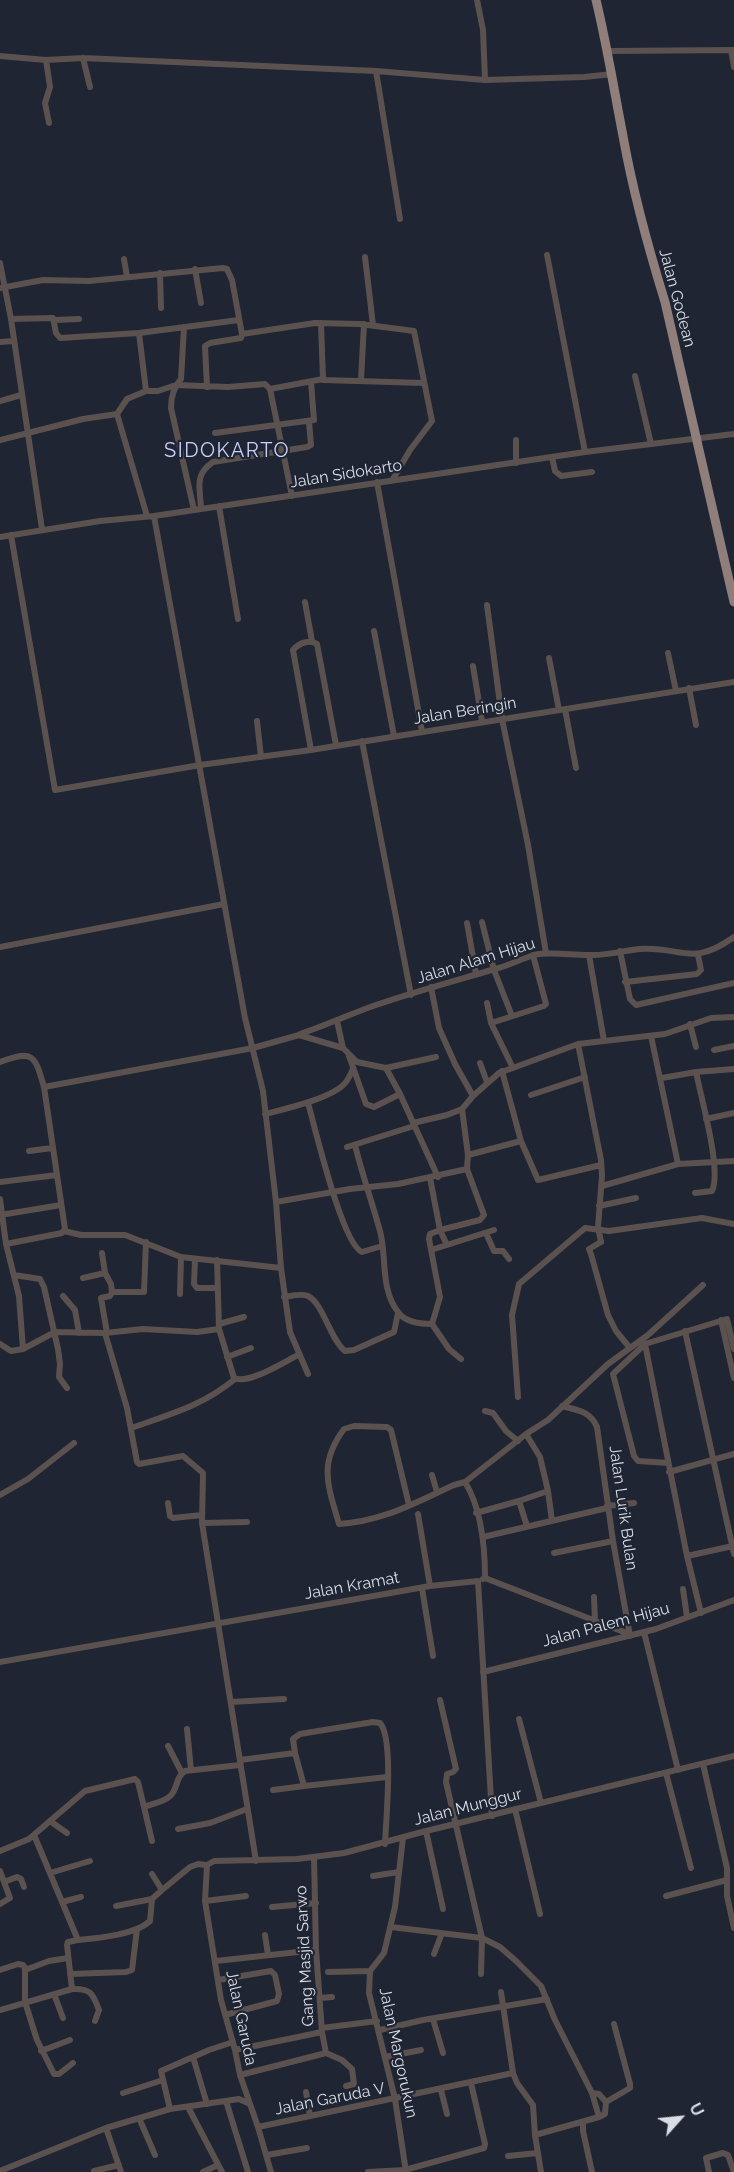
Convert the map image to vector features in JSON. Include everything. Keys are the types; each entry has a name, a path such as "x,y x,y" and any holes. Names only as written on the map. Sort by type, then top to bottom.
{"main road":[{"name":"Jalan Godean","path":"596,0 613,74 635,194 665,302 734,602"}],"street":[{"path":"477,0 483,30 485,80"},
{"path":"608,51 733,50 734,67"},
{"path":"0,56 46,60 83,58 376,71 485,80 613,74"},
{"path":"83,58 90,87"},
{"path":"46,60 50,87 45,103 49,123"},
{"path":"376,71 400,219"},
{"path":"547,255 585,452"},
{"path":"365,257 373,325"},
{"path":"124,259 127,277"},
{"path":"0,263 11,319 42,529"},
{"path":"3,287 43,280 89,281 223,267 229,272 242,334 241,338 210,343 205,346 207,387"},
{"path":"195,269 201,303"},
{"path":"159,273 161,308"},
{"path":"11,319 79,319"},
{"path":"55,320 56,333 60,338 139,333 239,320"},
{"path":"242,334 321,323 364,324 414,331 432,421 410,450 393,479"},
{"path":"321,323 323,380"},
{"path":"361,380 364,324"},
{"path":"184,327 181,379 172,395 171,408 194,510"},
{"path":"139,333 146,391"},
{"path":"0,342 13,341"},
{"path":"635,376 651,444"},
{"path":"270,389 323,380 424,383"},
{"path":"215,433 314,420 311,382"},
{"path":"292,496 270,389 265,384 228,387 176,385 158,391 146,391 124,402 117,414 151,516 200,765 224,904 263,1091 276,1202 280,1268 290,1332 308,1374"},
{"path":"0,401 21,395"},
{"path":"0,440 83,419 117,414"},
{"path":"201,508 199,478 203,469 213,462 309,446 309,422"},
{"name":"Jalan Sidokarto","path":"0,537 42,529 194,510 585,452 734,434"},
{"path":"516,440 516,463"},
{"path":"552,457 555,471 561,476 592,472"},
{"path":"377,482 422,731"},
{"path":"219,506 238,619"},
{"name":"Jalan Beringin","path":"10,535 55,790 200,765 311,750 734,682"},
{"path":"305,602 312,641"},
{"path":"487,605 502,718 528,845 546,953"},
{"path":"374,631 394,736"},
{"path":"311,750 293,650 300,644 312,641 317,644 336,745"},
{"path":"668,653 676,691"},
{"path":"549,658 576,768"},
{"path":"473,666 482,722"},
{"path":"689,688 696,725"},
{"path":"257,721 261,757"},
{"path":"362,741 411,995"},
{"path":"0,947 224,904"},
{"path":"482,922 494,970 512,1016"},
{"path":"467,923 476,974"},
{"path":"625,982 697,974 700,970 698,955 714,950 734,937"},
{"name":"Jalan Alam Hijau","path":"44,1088 253,1048 299,1035 373,1006 431,987 546,953 590,955 659,949 698,955"},
{"path":"620,951 625,982 632,1002 639,1006 734,983"},
{"path":"590,955 604,1041"},
{"path":"491,1023 546,1004 533,956"},
{"path":"431,987 440,1028 454,1064 473,1096"},
{"path":"487,1003 491,1023 513,1068"},
{"path":"347,1147 462,1109 487,1082 502,1071 578,1044 665,1034 690,1024 722,1016 734,1017"},
{"path":"338,1021 345,1051 366,1104 374,1107 400,1094"},
{"path":"690,1024 696,1047"},
{"path":"299,1035 345,1051 357,1062 386,1068 436,1057"},
{"path":"651,1036 662,1078 678,1164"},
{"path":"578,1044 601,1165 602,1186 598,1227 601,1242 590,1249 608,1315 616,1331 630,1348"},
{"path":"714,1050 734,1046"},
{"path":"0,1062 26,1054 36,1060 44,1088 64,1231"},
{"path":"480,1063 487,1082"},
{"path":"386,1068 438,1177"},
{"path":"265,1114 308,1103 339,1088 346,1083 353,1069"},
{"path":"662,1078 696,1072 734,1070"},
{"path":"502,1071 521,1141 538,1180 601,1165"},
{"path":"695,1193 714,1189 713,1158 696,1072"},
{"path":"531,1095 585,1077"},
{"path":"308,1103 332,1192 353,1245 357,1251 367,1251 382,1246"},
{"path":"432,1324 440,1298 429,1237 440,1230 480,1220 484,1215 467,1169 468,1155 462,1109"},
{"path":"706,1119 734,1113"},
{"path":"468,1155 521,1141"},
{"path":"355,1145 365,1187 381,1233 388,1291 398,1313 410,1321 432,1324 449,1349 461,1359"},
{"path":"29,1151 52,1148"},
{"path":"602,1186 678,1164 713,1158 734,1161"},
{"path":"276,1202 365,1187 398,1184 467,1169"},
{"path":"0,1182 57,1175"},
{"path":"429,1178 440,1230 447,1245"},
{"path":"599,1206 636,1198"},
{"path":"0,1199 6,1244 19,1296 23,1349"},
{"path":"1,1215 61,1205"},
{"path":"518,1397 512,1315 519,1284 585,1228 609,1231 702,1218 734,1224"},
{"path":"431,1250 494,1230"},
{"path":"6,1244 64,1231 81,1235 125,1234 181,1257 280,1268"},
{"path":"486,1233 495,1251 503,1251 509,1259"},
{"path":"112,1292 144,1292 146,1242"},
{"path":"102,1253 105,1274 111,1284 112,1292 110,1296 101,1298 106,1333 131,1428 136,1459 139,1464 183,1456 203,1473 202,1523 256,1861"},
{"path":"180,1294 181,1257"},
{"path":"195,1259 194,1284 196,1288 217,1288"},
{"path":"217,1260 219,1326 235,1379"},
{"path":"83,1278 105,1274"},
{"path":"14,1275 40,1279 44,1287 55,1332 60,1364 59,1377 67,1388"},
{"path":"409,1505 391,1430 387,1427 354,1426 344,1429 328,1463 326,1478 339,1524 379,1518 465,1482 526,1434 548,1420 608,1364 648,1335 703,1286"},
{"path":"284,1297 304,1295 311,1298 329,1324 337,1342 345,1351 354,1350 394,1332 398,1313"},
{"path":"63,1296 75,1310 79,1333"},
{"path":"0,1344 11,1351 23,1349 55,1332 106,1333 143,1329 197,1332 244,1317"},
{"path":"722,1320 734,1378"},
{"path":"668,1463 644,1463 638,1461 634,1456 613,1374 645,1344 722,1320 728,1320 734,1349"},
{"path":"685,1331 734,1554"},
{"path":"645,1344 669,1472 701,1613"},
{"path":"227,1357 251,1347"},
{"path":"131,1428 197,1405 212,1397 235,1379 247,1380 298,1355"},
{"name":"Jalan Lurik Bulan","path":"562,1406 587,1413 593,1419 598,1436 607,1507 630,1635"},
{"path":"485,1411 494,1413 506,1431 518,1441"},
{"path":"526,1434 540,1457 552,1521"},
{"path":"0,1494 28,1479 74,1443"},
{"path":"669,1472 734,1454"},
{"path":"432,1475 437,1492"},
{"path":"465,1482 483,1537 485,1578 630,1635"},
{"path":"476,1513 548,1491"},
{"path":"519,1501 527,1526"},
{"path":"168,1503 170,1516 173,1518 202,1515"},
{"path":"483,1537 607,1507 634,1503"},
{"path":"418,1514 430,1586"},
{"path":"202,1523 247,1522"},
{"path":"554,1553 613,1541"},
{"path":"687,1556 733,1546"},
{"name":"Jalan Kramat","path":"0,1662 485,1578"},
{"path":"478,1581 492,1816"},
{"path":"422,1588 433,1656"},
{"path":"683,1589 687,1617"},
{"path":"594,1597 595,1621"},
{"name":"Jalan Palem Hijau","path":"483,1672 644,1632 734,1600"},
{"path":"644,1632 678,1770"},
{"path":"231,1702 284,1699"},
{"path":"440,1700 456,1769 446,1777 454,1825 482,1938 480,1974"},
{"path":"519,1719 540,1803"},
{"path":"304,1786 293,1739 300,1734 373,1722 380,1723 387,1737 385,1844"},
{"path":"187,1729 191,1770"},
{"path":"168,1746 182,1773"},
{"path":"144,1807 172,1795 182,1773 295,1753"},
{"name":"Jalan Munggur","path":"152,1899 190,1867 198,1864 344,1854 426,1831 734,1756"},
{"path":"703,1764 725,1860 728,1907 734,1928"},
{"path":"666,1773 691,1868"},
{"path":"273,1790 387,1777"},
{"path":"0,1851 34,1835 85,1791 135,1779 138,1782 152,1841"},
{"path":"178,1829 210,1824 247,1809"},
{"path":"515,1809 540,1914"},
{"path":"50,1821 67,1833"},
{"path":"426,1831 443,1909"},
{"path":"34,1835 78,1940"},
{"name":"Jalan Margorukun","path":"403,1838 391,1927 384,1953 370,1971 369,1993 380,2030 395,2099 406,2171"},
{"name":"Gang Masjid Sarwo","path":"314,1857 316,1950 326,2053"},
{"path":"50,1873 90,1861"},
{"name":"Jalan Garuda","path":"207,1865 205,1901 225,2015 243,2088 272,2172"},
{"path":"0,1871 10,1898 0,1904"},
{"path":"373,1876 399,1872"},
{"path":"152,1874 162,1890"},
{"path":"4,1882 19,1877 24,1887"},
{"path":"666,1896 727,1880"},
{"path":"205,1901 246,1896"},
{"path":"62,1902 81,1897"},
{"path":"72,1989 68,1942 137,1929 150,1921 152,1899 116,1906"},
{"path":"272,1907 316,1903"},
{"path":"391,1927 482,1938 500,1947 534,1978 547,1999 592,2092 599,2117"},
{"path":"70,1974 132,1970 137,1929"},
{"path":"434,1954 442,1933"},
{"path":"265,1935 268,1955"},
{"path":"216,1961 316,1950"},
{"path":"25,1970 49,1961 68,1958"},
{"path":"0,1970 18,1964 23,1965 26,2002 41,2051 57,2075 73,2063"},
{"path":"218,1980 271,1971 275,1975 279,1994 276,2001 225,2015"},
{"path":"328,1972 370,1971"},
{"path":"0,2010 72,1989 84,1988 90,1992 99,2010 95,2021"},
{"path":"501,1992 513,2073 522,2092 533,2105 535,2135 542,2172"},
{"path":"54,1994 63,2018"},
{"path":"320,1998 332,1997"},
{"path":"380,2030 547,1999"},
{"path":"433,2019 443,2053"},
{"path":"170,2109 161,2071 193,2057 234,2046 376,2021"},
{"path":"606,2102 627,2092 630,2088 614,2024"},
{"path":"41,2051 70,2040"},
{"path":"385,2057 421,2050"},
{"path":"240,2076 326,2053 342,2060 352,2069 354,2084 346,2086"},
{"path":"193,2057 207,2104"},
{"name":"Jalan Garuda V","path":"258,2127 513,2073"},
{"path":"123,2093 163,2080"},
{"path":"368,2172 406,2171 484,2148 471,2083"},
{"path":"238,2099 243,2088"},
{"path":"441,2090 447,2114"},
{"path":"306,2092 310,2116"},
{"path":"535,2135 605,2114 606,2102 599,2094 592,2092"},
{"path":"0,2170 106,2128 170,2109 238,2099 250,2104"},
{"path":"226,2101 248,2172"},
{"path":"188,2107 222,2172"},
{"path":"139,2118 154,2156"},
{"path":"583,2122 592,2172"},
{"path":"94,2171 120,2168 106,2128"},
{"path":"267,2155 307,2148"},
{"path":"508,2156 538,2153"},
{"path":"709,2172 706,2158 723,2153 728,2155 734,2172"},
{"path":"203,2172 218,2165"}],"district":[{"name":"SIDOKARTO","path":"227,451"}]}
